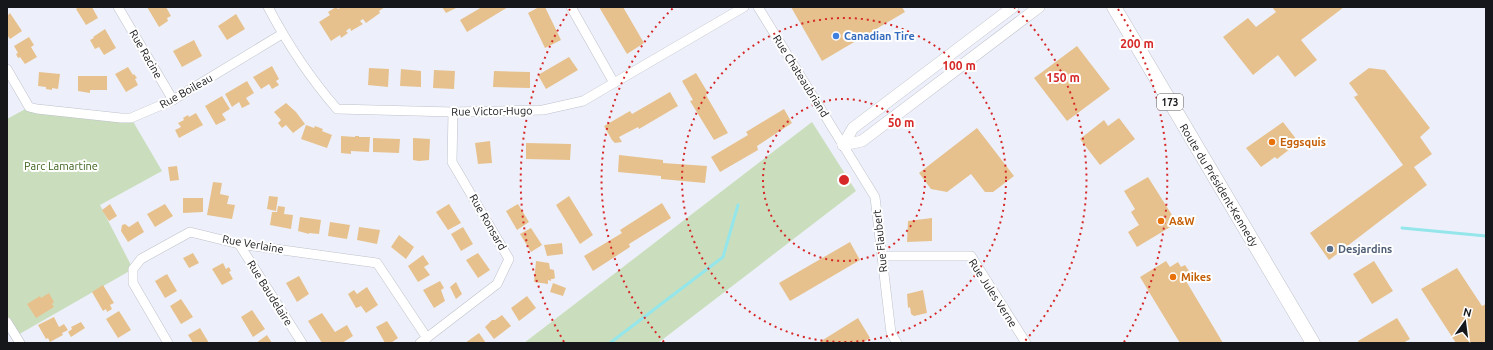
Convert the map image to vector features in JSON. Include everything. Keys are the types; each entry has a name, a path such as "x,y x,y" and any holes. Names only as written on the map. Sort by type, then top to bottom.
{"main road":[{"name":"Route du Président-Kennedy","path":"1114,7 1313,343"}],"street":[{"name":"Rue Racine","path":"118,7 173,100"},
{"name":"Rue Victor-Hugo","path":"268,7 282,34 337,109 453,112 543,110 583,101 744,7"},
{"path":"571,7 614,83"},
{"name":"Rue Chateaubriand","path":"758,7 843,145"},
{"path":"843,145 853,128 1013,7"},
{"path":"843,145 862,141 1039,7"},
{"name":"Rue Boileau","path":"7,69 29,106 37,109 132,118 173,100 282,34"},
{"name":"Rue Ronsard","path":"423,340 497,284 509,258 452,162 453,112"},
{"name":"Rue Flaubert","path":"843,145 875,197 891,333 897,343"},
{"name":"Rue Verlaine","path":"168,343 133,283 133,269 141,259 190,232 239,244 377,262 423,340"},
{"name":"Rue Baudelaire","path":"239,244 302,343"},
{"name":"Rue Jules Verne","path":"882,256 971,256 1026,343"},
{"path":"7,322 20,343"}],"green space":[{"name":"Parc Lamartine","path":"29,107 131,118 162,171 100,205 133,269 16,336 7,321 7,119"},
{"path":"812,122 856,191 658,343 524,343"}],"building":[{"path":"79,7 92,7 98,18 86,25 76,9"},
{"path":"147,7 166,7 171,16 167,18 168,21 159,27"},
{"path":"336,7 338,9 342,7 385,7 379,11 380,13 366,23 363,19 360,21 363,24 351,31 350,28 346,31 348,33 341,38 340,35 331,41 319,22 330,15 328,12"},
{"path":"442,7 458,7 446,13"},
{"path":"482,7 508,7 467,32 460,20"},
{"path":"539,7 545,7 561,40 545,48 528,13"},
{"path":"599,7 623,7 644,43 627,54"},
{"name":"Canadian Tire","path":"791,7 902,7 905,12 822,61"},
{"path":"1272,7 1344,7 1301,40 1317,60 1295,77 1278,55 1253,75 1223,37 1248,18 1256,27 1276,12"},
{"path":"10,13 22,31 10,39 7,35 7,16"},
{"path":"236,14 245,29 227,40 218,26"},
{"path":"105,29 116,48 104,55 99,47 95,49 90,40"},
{"path":"29,37 34,45 31,47 37,57 25,64 20,57 18,58 16,54 18,53 14,46"},
{"path":"194,40 202,56 182,67 173,51"},
{"path":"1077,46 1110,89 1067,121 1034,78"},
{"path":"569,57 578,70 546,89 538,75"},
{"path":"272,66 279,79 276,81 279,85 272,89 269,84 261,89 253,77"},
{"path":"128,67 137,78 135,79 138,85 126,92 115,74"},
{"path":"369,68 389,69 388,87 368,85"},
{"path":"1369,68 1385,70 1430,128 1420,137 1432,154 1414,167 1427,185 1329,260 1310,233 1403,165 1354,97 1358,95 1349,83"},
{"path":"401,69 421,71 421,87 400,86"},
{"path":"434,70 455,71 454,89 433,88"},
{"path":"494,71 530,72 530,88 493,87"},
{"path":"39,72 60,74 58,89 52,88 52,90 46,89 46,87 38,86"},
{"path":"696,73 708,93 706,95 728,133 714,140 690,101 693,100 682,81"},
{"path":"78,76 107,76 107,90 90,90 90,93 78,91"},
{"path":"247,81 254,93 246,98 250,104 242,108 239,102 232,107 225,94"},
{"path":"670,92 678,106 639,129 638,127 619,137 622,142 615,143 612,140 604,126 630,111 632,114"},
{"path":"222,96 230,109 222,114 226,120 216,125 205,106"},
{"path":"286,103 296,112 305,124 293,133 286,125 282,128 278,123 281,120 274,112"},
{"path":"784,109 792,123 757,146 758,150 720,172 711,157 748,135 746,132"},
{"path":"196,113 203,125 179,138 175,130 181,127 178,123 184,120 183,118 188,115 189,117"},
{"path":"1119,118 1135,139 1100,165 1080,139 1104,120 1108,126"},
{"path":"1283,122 1297,140 1288,146 1290,149 1277,159 1275,157 1261,167 1246,148"},
{"path":"306,125 323,129 322,131 332,135 327,148 301,139"},
{"path":"977,128 1014,176 993,192 985,192 971,174 947,192 931,189 919,173"},
{"path":"341,136 370,137 369,152 351,151 351,154 341,153"},
{"path":"373,138 400,139 399,153 373,152"},
{"path":"413,138 430,139 429,160 413,160"},
{"path":"490,141 492,163 478,164 475,143"},
{"path":"526,143 571,144 570,160 526,159"},
{"path":"619,155 663,160 663,163 707,166 705,183 661,179 661,176 618,172"},
{"path":"177,166 179,180 170,181 168,167"},
{"path":"1148,177 1177,223 1137,247 1128,232 1139,225 1131,212 1135,209 1124,191"},
{"path":"213,182 222,183 220,194 229,196 227,204 235,205 232,219 207,215"},
{"path":"269,196 278,197 276,211 267,209"},
{"path":"569,196 593,235 580,244 556,205"},
{"path":"183,198 203,198 203,212 183,213"},
{"path":"662,203 671,218 629,244 630,247 593,271 584,256 622,233 620,230"},
{"path":"110,204 117,216 109,221 102,210"},
{"path":"165,204 173,216 155,227 147,214"},
{"path":"449,204 461,223 448,230 436,212"},
{"path":"518,204 529,222 517,230 506,211"},
{"path":"278,206 285,207 284,214 293,215 291,229 270,225 272,212 277,212"},
{"path":"300,217 321,220 319,234 309,234 298,231"},
{"path":"932,218 932,241 907,242 908,221"},
{"path":"138,221 144,232 128,242 121,231 122,225 125,224 129,227"},
{"path":"330,222 350,225 347,239 328,236"},
{"path":"359,227 380,230 377,244 357,240"},
{"path":"463,227 473,244 461,251 451,234"},
{"path":"531,228 542,245 531,252 520,234"},
{"path":"399,235 414,247 406,259 391,247"},
{"path":"850,242 860,260 790,301 779,283"},
{"path":"562,243 563,254 547,256 544,245"},
{"path":"193,253 199,263 189,268 183,258"},
{"path":"478,253 490,270 478,278 466,260"},
{"path":"423,255 429,264 424,267 430,275 418,282 408,266"},
{"path":"536,261 549,263 550,269 554,270 555,278 551,279 551,281 548,280 548,284 534,282"},
{"path":"1166,261 1170,267 1178,262 1181,267 1185,265 1189,271 1186,273 1189,279 1186,281 1223,343 1180,343 1140,277"},
{"path":"1374,261 1393,291 1372,304 1353,274"},
{"path":"223,263 226,269 229,267 231,271 229,272 233,279 222,285 212,269"},
{"path":"1457,268 1482,306 1486,304 1486,343 1456,343 1421,289"},
{"path":"167,274 177,291 165,298 155,281"},
{"path":"299,276 309,294 297,302 286,283"},
{"path":"440,281 444,288 441,290 445,301 434,308 423,290"},
{"path":"456,282 462,294 456,299 450,287"},
{"path":"553,283 566,288 563,296 550,292"},
{"path":"103,285 114,303 110,305 112,309 107,312 106,309 103,311 92,292"},
{"path":"367,287 378,305 366,313 361,306 356,308 348,294 354,290 357,294"},
{"path":"923,290 927,313 914,316 911,314 910,307 908,308 907,294"},
{"path":"49,293 54,302 52,304 54,307 36,318 27,304 40,296 41,298"},
{"path":"527,296 536,308 519,321 511,308"},
{"path":"181,299 193,317 181,324 170,306"},
{"path":"252,310 265,329 253,337 241,317"},
{"path":"119,311 131,330 118,338 106,319"},
{"path":"322,313 335,332 347,325 353,336 342,343 322,343 308,321"},
{"path":"502,315 511,326 494,339 485,327 492,320 495,320"},
{"path":"54,317 59,327 64,324 68,330 62,333 63,335 50,342 48,338 46,339 38,325"},
{"path":"858,318 870,338 862,343 818,343"},
{"path":"1397,318 1410,339 1403,343 1359,343 1358,341"},
{"path":"387,321 398,338 391,343 385,343 376,327"},
{"path":"81,322 85,328 71,337 68,332 72,329 71,327"},
{"path":"200,328 209,343 193,343 188,335"},
{"path":"479,333 486,343 465,343"},
{"path":"267,335 272,343 256,343"}],"waterway":[{"path":"610,343 723,257 738,205"},
{"path":"1402,228 1486,236"}],"place":[{"name":"Canadian Tire","path":"836,36"},
{"name":"Eggsquis","path":"1272,142"},
{"name":"A&W","path":"1161,221"},
{"name":"Desjardins","path":"1330,249"},
{"name":"Mikes","path":"1173,277"}]}
